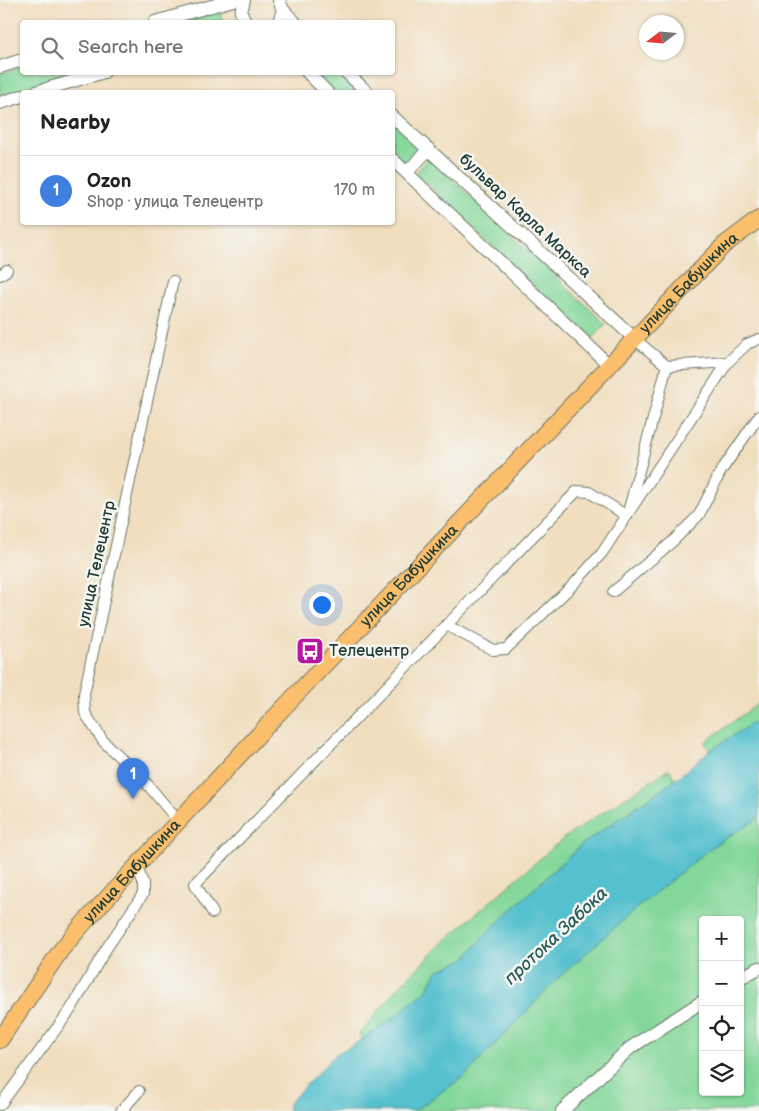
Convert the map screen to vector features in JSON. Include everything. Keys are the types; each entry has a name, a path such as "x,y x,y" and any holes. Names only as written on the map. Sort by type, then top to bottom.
{"main road":[{"name":"улица Бабушкина","path":"0,1040 61,950 178,821 307,682 724,245 759,219"}],"street":[{"path":"162,20 233,0"},
{"path":"244,0 241,12 244,20"},
{"path":"278,20 281,5"},
{"path":"281,5 293,20"},
{"path":"0,67 20,61"},
{"path":"43,90 91,75"},
{"path":"310,75 325,90"},
{"path":"349,75 365,90"},
{"path":"0,103 20,97"},
{"name":"бульвар Карла Маркса","path":"395,119 635,339"},
{"path":"407,172 429,149"},
{"path":"395,162 610,366"},
{"name":"улица Телецентр","path":"174,281 84,694 85,713 103,741 148,785 178,821"},
{"path":"635,339 667,366 728,362"},
{"path":"446,625 493,650 506,649 573,585 602,553 728,362 747,344 759,339"},
{"path":"627,516 667,366"},
{"path":"613,592 672,542 699,515 721,471 759,416"},
{"path":"213,913 194,884 577,491 589,492 627,516"},
{"path":"0,1105 71,1008 106,949 143,894 144,883 137,867"},
{"path":"744,976 759,968"},
{"path":"562,1111 630,1048 699,1003"},
{"path":"121,1111 139,1091"}],"green space":[{"path":"219,9 222,20 182,20"},
{"path":"20,68 20,75 76,75 0,97 0,74"},
{"path":"314,75 344,75 361,90 330,90"},
{"path":"395,124 420,149 420,152 408,163 404,162 395,153"},
{"path":"428,159 432,160 606,324 591,341 416,173"},
{"path":"759,703 759,719 709,751 705,742"},
{"path":"669,769 676,780 581,845 492,928 465,959 437,971 426,991 362,1040 359,1034 398,988 441,944 564,838"},
{"path":"759,818 759,1111 414,1111 466,1075 557,979 638,907 713,846"}],"water":[{"name":"протока Забока","path":"759,719 759,818 713,846 638,907 557,979 466,1075 414,1111 288,1111 288,1104 336,1054 362,1040 426,991 437,971 465,959 492,928 581,845 675,780 709,751"}],"place":[{"name":"Телецентр","path":"310,651"},
{"name":"Ozon","path":"133,799"}]}
